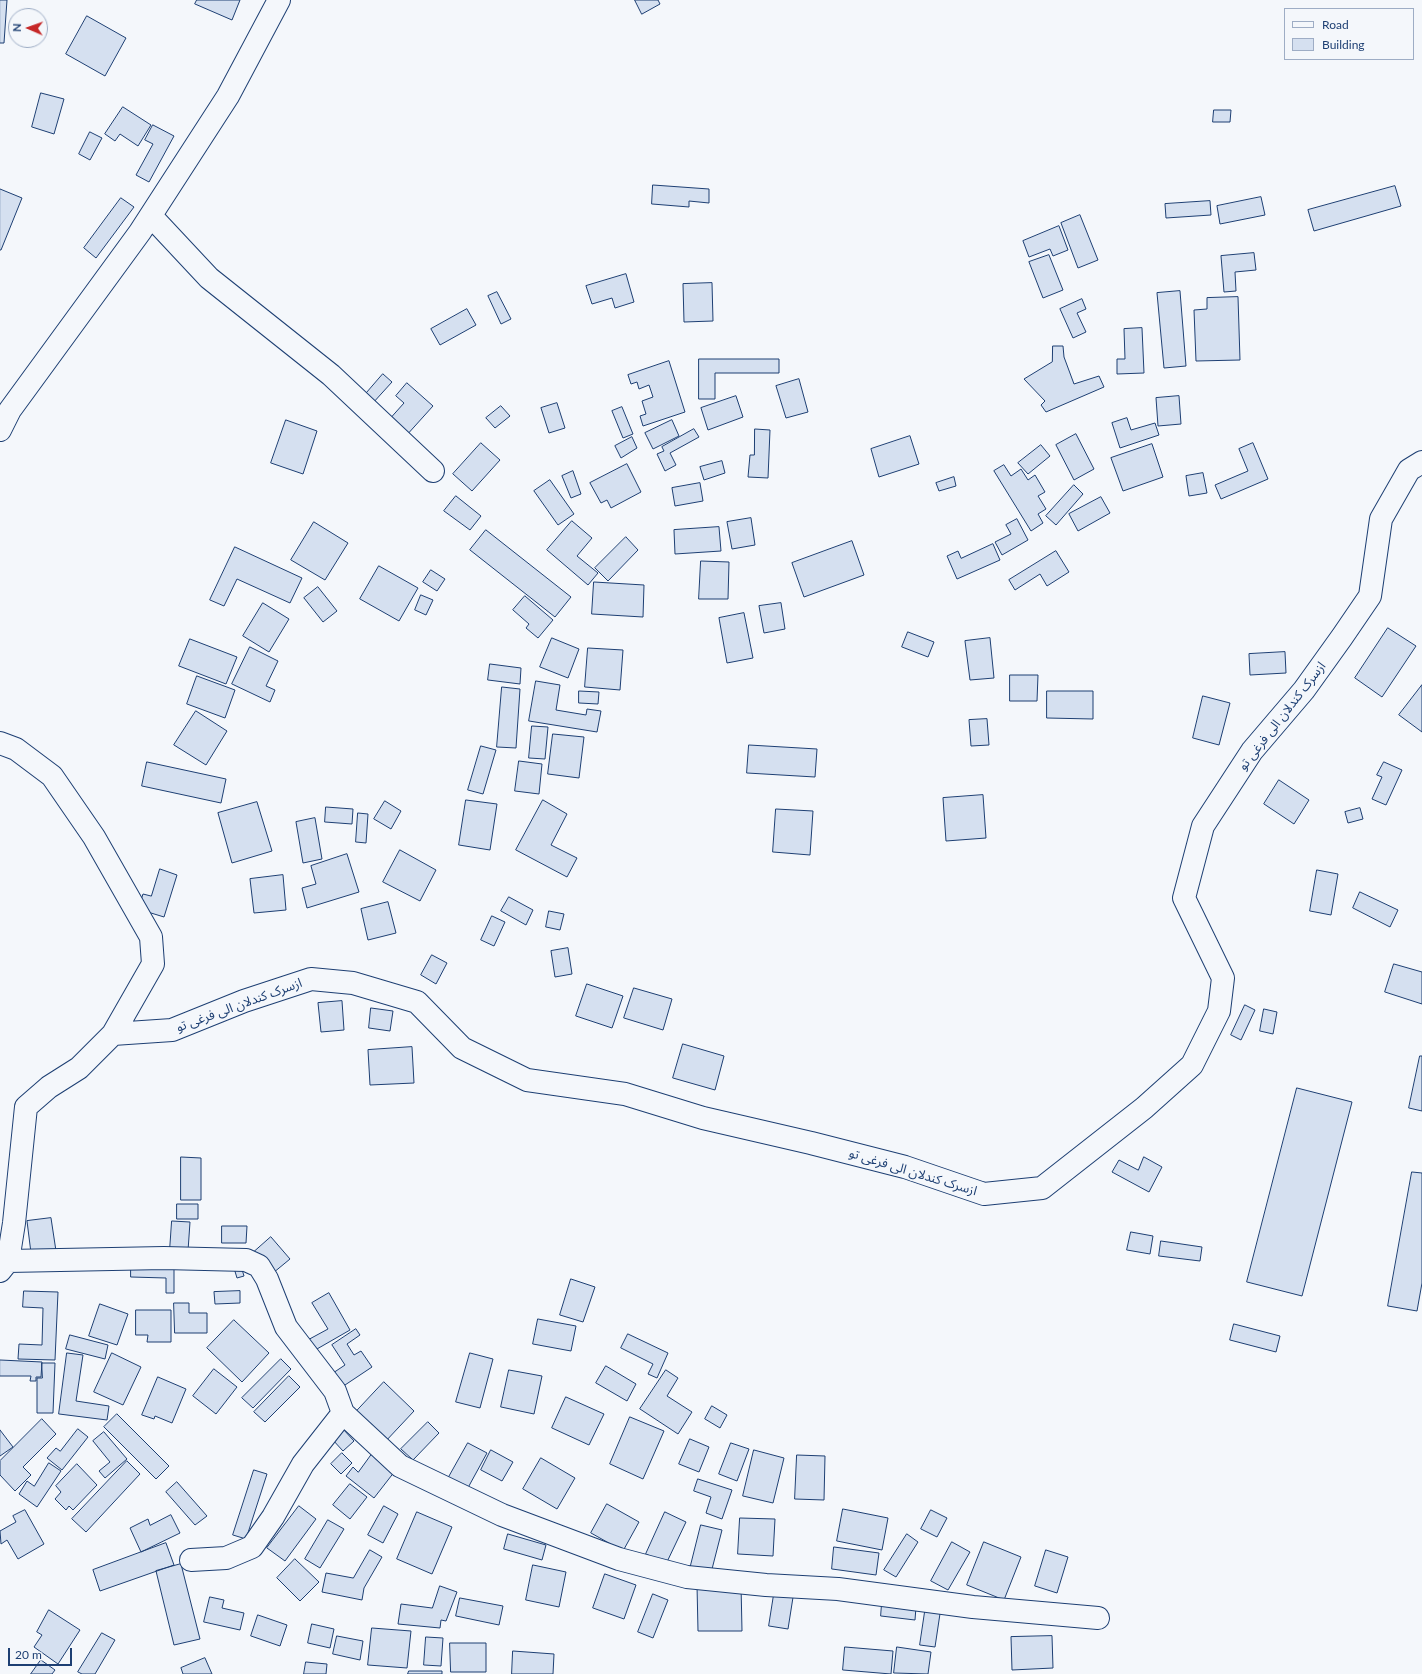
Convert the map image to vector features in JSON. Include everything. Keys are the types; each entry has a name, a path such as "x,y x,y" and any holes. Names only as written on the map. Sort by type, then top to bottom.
{"street":[{"path":"0,430 10,410 150,216 228,96 279,0"},
{"path":"150,216 209,278 331,375 433,471"},
{"name":"ازسرک کندلان الی فرغی تو","path":"113,1034 172,1030 244,1000 311,979 353,983 417,1002 462,1048 527,1080 625,1094 703,1118 906,1167 984,1194 1042,1188 1144,1108 1192,1065 1219,1012 1223,978 1184,898 1203,826 1252,751 1304,690 1370,596 1381,519 1409,470 1422,462"},
{"path":"0,744 16,750 52,776 94,837 151,937 152,964 113,1034 79,1068 49,1087 26,1107 14,1223 4,1266 164,1258 246,1260 259,1266 267,1279 286,1326 336,1391 343,1413 400,1466 502,1515 618,1559 687,1577 766,1585 838,1589 973,1607 1098,1618"},
{"path":"191,1560 226,1558 252,1547 273,1517 303,1464 343,1413"}],"building":[{"path":"0,0 7,0 4,43 0,43"},
{"path":"197,0 240,0 232,20 195,4"},
{"path":"635,0 658,0 660,4 642,14"},
{"path":"87,16 126,38 105,76 66,54"},
{"path":"41,93 64,99 54,134 32,127"},
{"path":"123,107 151,125 138,146 120,134 115,141 105,134"},
{"path":"1214,110 1231,110 1230,122 1213,122"},
{"path":"153,125 174,136 149,182 136,175 153,144 145,140"},
{"path":"90,132 102,138 90,160 79,154"},
{"path":"653,185 709,189 709,203 689,201 689,207 652,204"},
{"path":"1395,186 1401,206 1314,231 1308,210"},
{"path":"0,189 22,198 1,250 0,250"},
{"path":"1261,197 1265,215 1220,224 1217,206"},
{"path":"121,198 134,207 96,258 84,248"},
{"path":"1210,201 1211,215 1166,218 1165,204"},
{"path":"1080,215 1098,260 1078,268 1061,223"},
{"path":"1059,226 1068,250 1053,256 1050,249 1029,257 1023,241"},
{"path":"1254,253 1256,270 1235,272 1236,291 1224,292 1221,256"},
{"path":"1049,255 1063,290 1043,298 1029,262"},
{"path":"626,274 634,302 615,308 612,298 592,304 586,286"},
{"path":"712,283 713,321 684,322 683,284"},
{"path":"1180,291 1186,366 1164,368 1157,293"},
{"path":"497,292 511,319 501,324 488,296"},
{"path":"1238,297 1240,360 1196,361 1194,310 1207,309 1207,298"},
{"path":"1082,299 1086,309 1077,313 1086,332 1073,338 1060,309"},
{"path":"467,309 476,325 440,345 431,329"},
{"path":"1142,328 1144,373 1117,374 1117,359 1125,359 1124,329"},
{"path":"1053,346 1063,346 1064,357 1074,384 1099,376 1104,387 1046,412 1041,405 1045,401 1024,379 1052,362"},
{"path":"699,359 779,359 779,373 715,373 715,399 699,399"},
{"path":"669,361 685,412 643,426 640,416 646,414 642,401 653,397 649,385 639,389 637,382 631,384 628,375"},
{"path":"383,374 392,382 372,404 364,396"},
{"path":"799,379 808,412 786,418 776,386"},
{"path":"407,383 433,406 405,437 387,422 404,403 396,396"},
{"path":"736,396 743,417 708,430 701,408"},
{"path":"1179,396 1181,424 1158,426 1156,398"},
{"path":"557,403 565,428 549,433 541,408"},
{"path":"501,406 510,416 495,428 486,418"},
{"path":"622,407 633,434 623,438 612,411"},
{"path":"1127,418 1131,430 1155,423 1159,435 1120,448 1112,423"},
{"path":"286,420 317,431 303,474 271,463"},
{"path":"672,420 679,436 653,449 645,433"},
{"path":"694,429 699,437 670,453 676,465 665,471 657,454 664,451 662,447"},
{"path":"755,429 770,430 768,478 748,477 750,455 754,455"},
{"path":"1076,434 1094,469 1074,480 1056,445"},
{"path":"910,436 919,464 879,477 871,449"},
{"path":"632,437 637,448 621,458 615,446"},
{"path":"481,443 500,460 472,491 453,474"},
{"path":"1253,443 1268,479 1221,499 1215,485 1248,471 1239,449"},
{"path":"1152,444 1163,477 1123,491 1111,458"},
{"path":"1041,445 1050,456 1028,474 1018,463"},
{"path":"722,461 725,473 704,480 700,467"},
{"path":"627,464 641,492 611,508 607,500 601,503 590,483"},
{"path":"1004,465 1011,476 1021,469 1028,480 1035,475 1045,492 1038,496 1046,509 1038,514 1043,523 1031,531 994,471"},
{"path":"573,471 581,494 571,498 562,476"},
{"path":"1203,473 1207,493 1189,496 1186,476"},
{"path":"954,477 956,486 939,491 936,483"},
{"path":"550,480 574,514 558,525 534,491"},
{"path":"700,483 703,501 675,506 672,488"},
{"path":"1074,485 1083,494 1056,525 1046,516"},
{"path":"456,496 481,516 470,530 444,511"},
{"path":"1101,497 1110,513 1078,531 1069,514"},
{"path":"751,518 755,545 732,549 727,522"},
{"path":"1017,519 1028,540 1002,555 995,542 1011,534 1006,525"},
{"path":"572,521 592,538 577,556 598,573 588,585 547,550"},
{"path":"314,522 348,543 325,580 291,560"},
{"path":"719,527 721,551 675,554 674,530"},
{"path":"486,530 571,597 555,617 470,550"},
{"path":"626,537 638,550 608,581 595,568"},
{"path":"852,541 864,575 804,597 792,563"},
{"path":"993,544 1000,560 957,579 947,556 958,551 961,558"},
{"path":"235,547 302,578 290,603 237,579 224,606 210,600"},
{"path":"1056,551 1069,572 1047,586 1040,574 1015,590 1009,580"},
{"path":"701,561 729,562 728,599 699,599"},
{"path":"379,566 418,588 399,621 360,599"},
{"path":"431,570 445,579 437,591 423,582"},
{"path":"594,582 644,585 643,617 592,614"},
{"path":"318,587 337,611 323,622 304,598"},
{"path":"421,595 433,600 426,615 415,610"},
{"path":"525,596 553,620 538,638 526,628 529,624 513,610"},
{"path":"263,603 289,619 269,652 243,636"},
{"path":"781,603 785,629 764,633 759,606"},
{"path":"744,613 753,658 727,663 719,618"},
{"path":"1388,628 1416,646 1382,697 1355,678"},
{"path":"908,632 934,642 928,657 902,647"},
{"path":"552,638 579,649 568,678 540,667"},
{"path":"990,638 994,678 970,680 965,641"},
{"path":"190,639 237,657 226,684 179,666"},
{"path":"250,647 278,661 266,686 275,690 270,702 232,684"},
{"path":"588,648 623,650 620,690 585,687"},
{"path":"1285,652 1286,673 1250,675 1249,654"},
{"path":"490,664 521,668 520,684 488,680"},
{"path":"1010,675 1038,675 1037,701 1010,701"},
{"path":"197,676 235,690 225,718 187,704"},
{"path":"536,681 560,685 556,710 586,715 587,709 601,711 597,732 529,721"},
{"path":"1422,685 1422,732 1399,715"},
{"path":"502,687 520,689 516,748 497,747"},
{"path":"579,691 599,692 598,704 579,703"},
{"path":"1047,691 1093,691 1093,719 1047,718"},
{"path":"1203,696 1230,703 1219,745 1193,738"},
{"path":"196,711 227,731 206,765 174,745"},
{"path":"987,719 989,745 971,746 969,720"},
{"path":"532,726 548,727 545,759 529,758"},
{"path":"553,734 584,737 579,778 548,774"},
{"path":"749,745 817,749 815,777 747,773"},
{"path":"481,746 496,750 483,794 468,790"},
{"path":"519,761 542,764 539,794 515,791"},
{"path":"147,762 226,779 221,803 142,786"},
{"path":"1384,762 1402,770 1386,805 1372,799 1382,777 1377,775"},
{"path":"1279,780 1309,800 1294,824 1264,804"},
{"path":"983,795 986,838 946,841 943,798"},
{"path":"466,800 497,804 490,850 459,845"},
{"path":"543,800 567,814 551,845 577,858 567,877 516,850"},
{"path":"385,801 401,811 391,829 374,819"},
{"path":"257,802 272,851 232,863 218,813"},
{"path":"326,807 353,809 352,824 325,822"},
{"path":"1360,808 1363,819 1348,823 1345,812"},
{"path":"776,809 813,811 810,855 773,852"},
{"path":"358,813 368,814 366,843 356,842"},
{"path":"315,818 322,859 303,863 296,822"},
{"path":"400,850 436,870 420,901 383,882"},
{"path":"347,854 359,892 307,908 302,888 316,884 311,866"},
{"path":"160,869 177,875 164,917 138,909 143,894 151,896"},
{"path":"1317,870 1338,874 1331,915 1310,911"},
{"path":"283,875 286,910 254,913 250,879"},
{"path":"1360,892 1398,910 1390,927 1353,908"},
{"path":"509,897 533,910 526,925 501,911"},
{"path":"388,902 396,933 368,940 361,909"},
{"path":"549,911 564,914 560,930 546,927"},
{"path":"492,916 505,922 494,946 481,940"},
{"path":"568,948 572,974 555,977 551,951"},
{"path":"432,955 447,963 436,984 421,975"},
{"path":"1394,964 1422,972 1422,1004 1385,992"},
{"path":"587,984 623,996 612,1028 576,1016"},
{"path":"634,988 672,999 663,1030 624,1018"},
{"path":"342,1001 344,1030 321,1032 318,1003"},
{"path":"1245,1005 1255,1010 1241,1040 1231,1035"},
{"path":"371,1008 393,1011 390,1031 369,1028"},
{"path":"1264,1009 1277,1012 1273,1034 1260,1031"},
{"path":"683,1044 724,1056 715,1090 673,1078"},
{"path":"412,1047 414,1083 370,1085 368,1050"},
{"path":"1420,1056 1422,1056 1422,1111 1409,1108"},
{"path":"1297,1088 1352,1102 1302,1296 1247,1282"},
{"path":"181,1157 201,1158 201,1200 181,1200"},
{"path":"1144,1157 1162,1167 1149,1192 1112,1172 1119,1160 1138,1170"},
{"path":"1412,1172 1422,1173 1422,1283 1417,1311 1388,1306"},
{"path":"177,1204 198,1204 198,1219 177,1219"},
{"path":"51,1218 56,1251 31,1253 27,1221"},
{"path":"172,1221 190,1222 188,1251 170,1250"},
{"path":"222,1226 247,1226 246,1243 222,1243"},
{"path":"1131,1232 1153,1236 1150,1254 1127,1250"},
{"path":"271,1237 290,1259 273,1273 254,1252"},
{"path":"1161,1241 1202,1247 1200,1261 1159,1256"},
{"path":"131,1263 174,1263 174,1293 166,1293 166,1278 131,1277"},
{"path":"241,1266 244,1276 237,1278 234,1268"},
{"path":"571,1279 595,1287 583,1322 560,1315"},
{"path":"24,1291 58,1292 55,1360 18,1359 19,1344 42,1345 43,1308 23,1307"},
{"path":"240,1291 240,1303 215,1304 214,1292"},
{"path":"329,1293 350,1330 310,1353 304,1342 328,1329 312,1303"},
{"path":"174,1303 189,1303 189,1313 207,1313 207,1333 175,1333"},
{"path":"100,1304 128,1314 117,1345 89,1336"},
{"path":"136,1310 171,1310 171,1342 147,1342 148,1335 136,1335"},
{"path":"538,1319 576,1326 571,1351 533,1344"},
{"path":"234,1320 269,1353 242,1382 207,1348"},
{"path":"1234,1324 1280,1336 1276,1352 1230,1340"},
{"path":"356,1329 360,1335 347,1344 354,1355 361,1351 372,1367 339,1389 330,1375 345,1365 332,1345"},
{"path":"628,1334 668,1353 657,1378 648,1374 653,1364 621,1348"},
{"path":"70,1335 108,1345 105,1359 66,1349"},
{"path":"67,1353 83,1355 76,1401 109,1406 107,1420 59,1414"},
{"path":"112,1353 141,1367 123,1405 94,1392"},
{"path":"470,1353 493,1359 480,1408 456,1402"},
{"path":"281,1359 291,1369 253,1408 242,1398"},
{"path":"0,1360 42,1362 41,1377 36,1377 36,1381 30,1381 31,1376 0,1376"},
{"path":"42,1363 55,1363 53,1413 37,1413 37,1378 42,1378"},
{"path":"606,1366 636,1384 627,1401 596,1383"},
{"path":"214,1369 237,1387 216,1414 193,1396"},
{"path":"509,1370 542,1376 534,1414 501,1407"},
{"path":"666,1370 678,1378 667,1396 692,1412 678,1434 640,1409"},
{"path":"289,1376 300,1387 265,1422 254,1412"},
{"path":"158,1377 186,1389 172,1423 155,1416 154,1419 142,1415"},
{"path":"384,1382 414,1411 384,1443 354,1414"},
{"path":"566,1397 604,1414 589,1445 552,1428"},
{"path":"712,1406 727,1415 720,1428 705,1419"},
{"path":"117,1414 169,1466 156,1479 104,1427"},
{"path":"630,1417 664,1431 643,1479 610,1464"},
{"path":"42,1419 56,1434 23,1467 31,1475 15,1491 0,1475 0,1461"},
{"path":"428,1422 439,1433 413,1460 401,1449"},
{"path":"78,1429 88,1437 62,1470 47,1458 56,1448 60,1451"},
{"path":"343,1429 354,1441 343,1451 332,1439"},
{"path":"0,1430 13,1447 0,1456"},
{"path":"104,1432 127,1459 105,1478 99,1471 110,1462 93,1441"},
{"path":"690,1439 709,1447 699,1472 679,1464"},
{"path":"468,1443 487,1453 464,1495 445,1484"},
{"path":"731,1443 749,1449 737,1481 719,1474"},
{"path":"491,1450 513,1462 502,1481 481,1470"},
{"path":"754,1450 784,1458 773,1503 743,1496"},
{"path":"342,1453 352,1463 341,1474 331,1464"},
{"path":"372,1454 395,1471 374,1498 346,1476 353,1467 358,1472"},
{"path":"797,1455 825,1456 824,1500 795,1499"},
{"path":"541,1458 575,1478 557,1509 523,1489"},
{"path":"127,1461 140,1474 86,1532 72,1519"},
{"path":"49,1463 61,1471 37,1507 19,1494 27,1481 34,1486"},
{"path":"77,1464 97,1485 73,1510 69,1506 66,1510 55,1499 61,1492 56,1486"},
{"path":"254,1470 267,1474 246,1539 233,1535"},
{"path":"698,1479 732,1490 722,1519 706,1513 711,1497 694,1491"},
{"path":"177,1482 207,1516 195,1525 166,1492"},
{"path":"350,1484 367,1497 350,1519 333,1505"},
{"path":"607,1504 639,1522 623,1551 591,1533"},
{"path":"299,1506 316,1519 285,1561 267,1548"},
{"path":"384,1506 398,1514 383,1543 368,1535"},
{"path":"843,1509 888,1518 882,1550 837,1541"},
{"path":"25,1510 44,1544 18,1559 7,1540 1,1544 0,1531 16,1522 13,1516"},
{"path":"931,1510 947,1518 937,1537 921,1529"},
{"path":"417,1512 452,1527 432,1574 397,1559"},
{"path":"665,1512 686,1522 666,1564 646,1554"},
{"path":"171,1515 180,1533 141,1552 130,1528 148,1519 150,1525"},
{"path":"740,1518 775,1519 773,1556 738,1554"},
{"path":"328,1520 344,1529 320,1568 305,1559"},
{"path":"701,1525 722,1530 711,1573 690,1569"},
{"path":"508,1534 546,1545 542,1560 504,1549"},
{"path":"907,1534 918,1542 896,1577 884,1570"},
{"path":"952,1542 970,1552 948,1590 931,1581"},
{"path":"984,1542 1021,1557 1004,1600 967,1585"},
{"path":"166,1543 174,1565 100,1591 93,1570"},
{"path":"834,1547 879,1553 876,1575 832,1569"},
{"path":"370,1550 382,1557 364,1588 362,1600 322,1592 326,1573 353,1578"},
{"path":"1046,1550 1068,1557 1057,1593 1035,1586"},
{"path":"295,1559 319,1582 300,1601 277,1578"},
{"path":"181,1564 200,1639 174,1645 156,1571"},
{"path":"533,1565 566,1572 559,1607 526,1600"},
{"path":"605,1574 636,1585 624,1619 593,1608"},
{"path":"741,1584 742,1631 698,1631 697,1585"},
{"path":"440,1586 457,1592 446,1621 441,1620 440,1628 398,1624 401,1604 432,1608"},
{"path":"775,1588 794,1591 788,1629 769,1626"},
{"path":"653,1594 668,1600 653,1638 638,1632"},
{"path":"210,1597 224,1600 222,1608 244,1613 240,1630 204,1622"},
{"path":"460,1598 503,1606 499,1625 456,1616"},
{"path":"882,1603 916,1607 915,1620 881,1616"},
{"path":"926,1605 941,1607 935,1647 920,1645"},
{"path":"49,1610 80,1630 58,1664 34,1647 42,1635 37,1632"},
{"path":"258,1615 287,1625 280,1646 251,1636"},
{"path":"312,1624 334,1629 330,1648 308,1643"},
{"path":"372,1628 411,1631 407,1668 368,1665"},
{"path":"102,1633 115,1640 95,1674 82,1674 78,1672"},
{"path":"337,1636 363,1641 360,1660 333,1654"},
{"path":"1052,1636 1053,1668 1012,1670 1011,1637"},
{"path":"426,1637 443,1638 441,1666 424,1665"},
{"path":"450,1643 486,1643 486,1672 451,1672"},
{"path":"845,1647 893,1651 891,1674 843,1670"},
{"path":"897,1647 931,1652 928,1674 894,1673"},
{"path":"513,1651 554,1654 553,1674 512,1674"},
{"path":"205,1658 212,1674 183,1674 181,1668"},
{"path":"41,1660 55,1670 52,1674 31,1674"},
{"path":"306,1662 327,1664 326,1674 304,1674"},
{"path":"409,1671 442,1671 442,1674 408,1674"}]}
